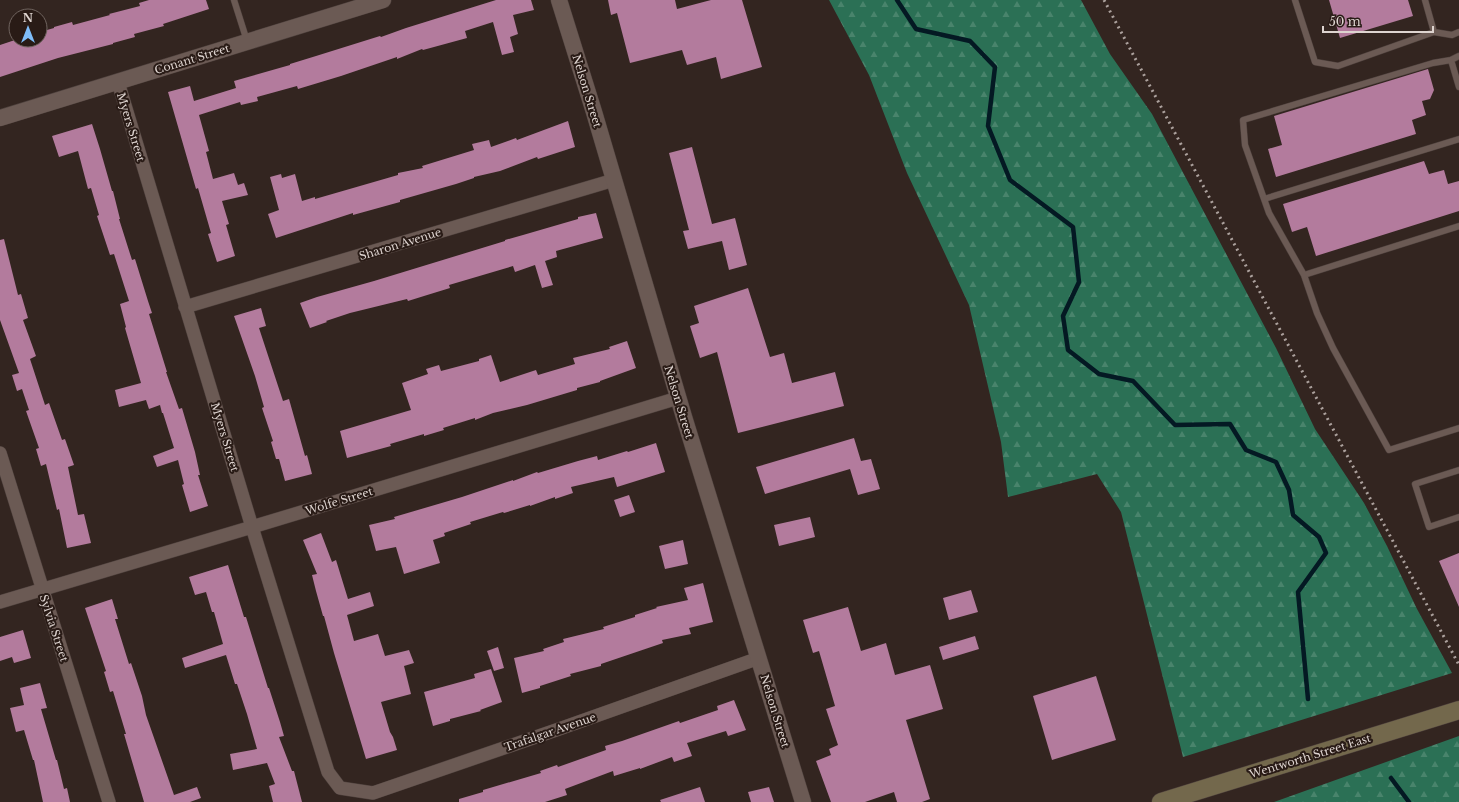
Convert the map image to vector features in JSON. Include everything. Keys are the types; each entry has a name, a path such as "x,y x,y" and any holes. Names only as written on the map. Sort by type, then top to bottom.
{"main road":[{"name":"Wentworth Street East","path":"1161,802 1459,710"}],"street":[{"name":"Conant Street","path":"0,118 383,0"},
{"name":"Nelson Street","path":"559,0 678,398 803,802"},
{"name":"Myers Street","path":"118,82 252,527 328,772 340,788"},
{"name":"Sharon Avenue","path":"186,307 614,180"},
{"name":"Wolfe Street","path":"0,602 678,398"},
{"name":"Sylvia Street","path":"0,453 109,802"},
{"name":"Trafalgar Avenue","path":"340,788 373,793 552,732 759,658"}],"lane":[{"path":"234,0 247,41"},
{"path":"1296,0 1315,62 1338,66 1434,32 1452,35 1459,32"},
{"path":"1425,0 1434,32"},
{"path":"1459,56 1451,60 1433,63 1243,120 1245,145 1269,212 1304,275 1317,313 1333,348 1389,450 1459,428"},
{"path":"1451,60 1459,87"},
{"path":"1264,199 1459,139"},
{"path":"1304,275 1459,226"},
{"path":"1459,470 1415,484 1429,527 1459,517"}],"green space":[{"path":"829,0 1081,0 1110,54 1152,114 1276,348 1315,429 1364,503 1387,546 1417,609 1452,673 1183,757 1121,512 1097,474 1008,497 1001,442 969,305 907,173 869,75"},
{"path":"1459,736 1459,802 1274,802"}],"building":[{"path":"149,0 206,0 209,9 163,24 164,26 134,34 135,37 58,58 0,77 0,45 8,42 8,48 48,48 48,30 72,22 73,25 110,15 109,14 140,6 139,3"},
{"path":"496,0 531,0 534,10 513,15 518,34 510,37 514,52 502,55 493,22 465,31 467,38 423,50 422,49 397,59 397,57 298,89 297,86 257,97 258,101 241,105 240,102 199,115 209,151 206,152 213,179 234,173 238,185 244,183 248,195 222,201 229,224 226,225 235,256 217,262 208,234 211,233 198,188 196,189 168,92 190,86 194,101 236,88 234,81 290,65 380,36 381,37"},
{"path":"608,0 675,0 677,9 711,0 742,0 762,67 721,79 716,57 687,65 682,50 630,63 617,13 611,15"},
{"path":"1329,0 1408,0 1413,16 1340,38"},
{"path":"1428,69 1434,90 1430,99 1422,101 1426,115 1412,120 1416,134 1276,177 1268,149 1282,145 1274,116"},
{"path":"568,121 575,147 538,159 537,157 500,171 474,177 456,184 400,200 400,202 353,215 353,213 276,238 268,214 279,210 270,177 281,174 282,178 295,174 302,201 315,197 315,199 398,175 398,173 423,168 422,166 474,150 472,144 489,140 491,147 516,138 517,140"},
{"path":"92,124 113,191 119,219 132,260 135,259 152,313 149,314 166,372 179,409 182,408 195,452 200,475 198,475 208,506 190,512 182,485 184,484 178,460 157,467 153,456 174,448 160,405 149,409 146,400 119,407 115,390 141,383 125,328 120,304 129,301 114,254 110,255 97,216 99,215 91,188 88,189 78,151 59,157 52,136"},
{"path":"692,147 712,224 735,218 747,265 729,270 722,241 688,249 683,231 689,230 669,153"},
{"path":"1424,161 1429,174 1444,170 1448,184 1459,181 1459,211 1316,256 1307,227 1292,232 1283,204"},
{"path":"596,213 603,238 556,251 557,257 545,261 553,285 542,288 535,265 515,272 513,266 449,285 450,288 408,301 407,299 350,313 310,328 300,303 578,219 578,217"},
{"path":"4,239 18,295 21,294 28,318 23,320 36,356 30,359 45,405 49,403 62,440 65,439 74,465 68,467 78,515 84,514 91,543 67,548 59,509 57,510 46,464 41,466 36,449 39,448 26,411 29,410 22,389 17,391 12,375 19,373 0,320 0,240"},
{"path":"748,288 770,357 784,353 792,383 835,372 844,406 738,433 717,352 700,358 690,326 699,323 694,306"},
{"path":"261,308 266,326 259,328 283,401 289,399 305,456 307,455 312,474 285,481 279,459 276,459 271,442 273,441 262,408 264,407 255,376 234,316"},
{"path":"627,341 636,368 600,382 577,388 577,390 527,405 493,413 475,420 475,418 443,428 444,430 424,436 424,434 390,444 391,446 347,458 340,431 411,410 402,383 428,374 426,369 439,365 441,371 479,361 479,359 491,355 500,382 536,370 538,375 575,364 573,358 610,349 609,347"},
{"path":"854,438 861,461 871,459 880,489 858,495 850,469 765,494 756,467"},
{"path":"656,443 665,472 617,487 614,477 571,487 573,493 470,522 471,524 444,533 445,536 433,540 440,563 404,574 396,547 376,551 369,525 395,519 394,517 513,481 537,472 538,473 597,456 598,460"},
{"path":"629,495 635,512 620,517 614,500"},
{"path":"810,517 815,537 779,546 774,525"},
{"path":"321,533 332,562 336,560 348,599 370,592 374,606 347,615 354,641 378,634 385,656 409,650 414,663 404,666 411,694 381,702 397,750 366,759 316,591 312,575 317,574 303,540"},
{"path":"683,540 688,564 665,569 659,546"},
{"path":"1459,553 1459,607 1439,561"},
{"path":"228,565 280,722 284,736 279,737 292,771 294,771 302,802 273,802 269,786 275,784 267,763 233,770 230,754 257,749 247,714 237,684 235,684 226,655 185,668 182,658 223,644 214,612 212,612 206,592 195,595 189,577"},
{"path":"703,583 713,622 689,628 691,634 662,640 663,643 601,664 601,666 570,674 571,676 522,693 514,658 544,651 543,649 564,642 563,639 604,629 603,627 635,617 635,615 657,608 656,607 688,600 684,588"},
{"path":"971,590 978,612 949,620 943,598"},
{"path":"112,599 118,619 115,619 129,664 131,663 142,696 146,715 174,795 197,787 201,798 190,802 144,802 113,691 110,692 104,672 106,671 85,608"},
{"path":"848,607 861,651 886,643 895,675 930,665 943,709 906,720 930,799 922,802 897,802 894,792 865,802 831,802 816,761 831,755 829,749 838,745 826,709 835,706 819,651 813,653 803,620"},
{"path":"23,630 31,658 14,663 12,657 0,661 0,637"},
{"path":"975,636 979,649 943,660 939,647"},
{"path":"498,647 504,668 494,671 487,651"},
{"path":"491,669 502,702 480,710 481,711 450,719 450,721 433,726 424,692 475,678 474,674"},
{"path":"1096,676 1116,740 1052,760 1033,696"},
{"path":"40,683 47,708 41,709 57,760 64,789 67,788 70,802 43,802 34,760 24,730 16,732 10,708 24,705 20,688"},
{"path":"734,700 746,730 728,736 726,731 687,743 692,756 674,762 672,757 640,769 614,776 613,771 565,789 567,795 545,802 459,802 459,799 483,792 483,790 541,773 540,771 557,765 558,767 606,750 605,746 679,721 680,723 718,710 717,706"},
{"path":"700,787 705,802 661,802 660,800"},
{"path":"769,787 774,802 751,802 748,792"}],"waterway":[{"path":"897,0 916,29 970,41 995,67 988,126 1010,180 1073,227 1079,282 1063,316 1068,350 1099,374 1133,381 1175,425 1230,424 1246,450 1276,462 1289,490 1293,515 1319,537 1326,553 1298,592 1308,699"},
{"path":"1391,778 1409,802"}],"railway":[{"path":"1104,0 1459,665"}]}
